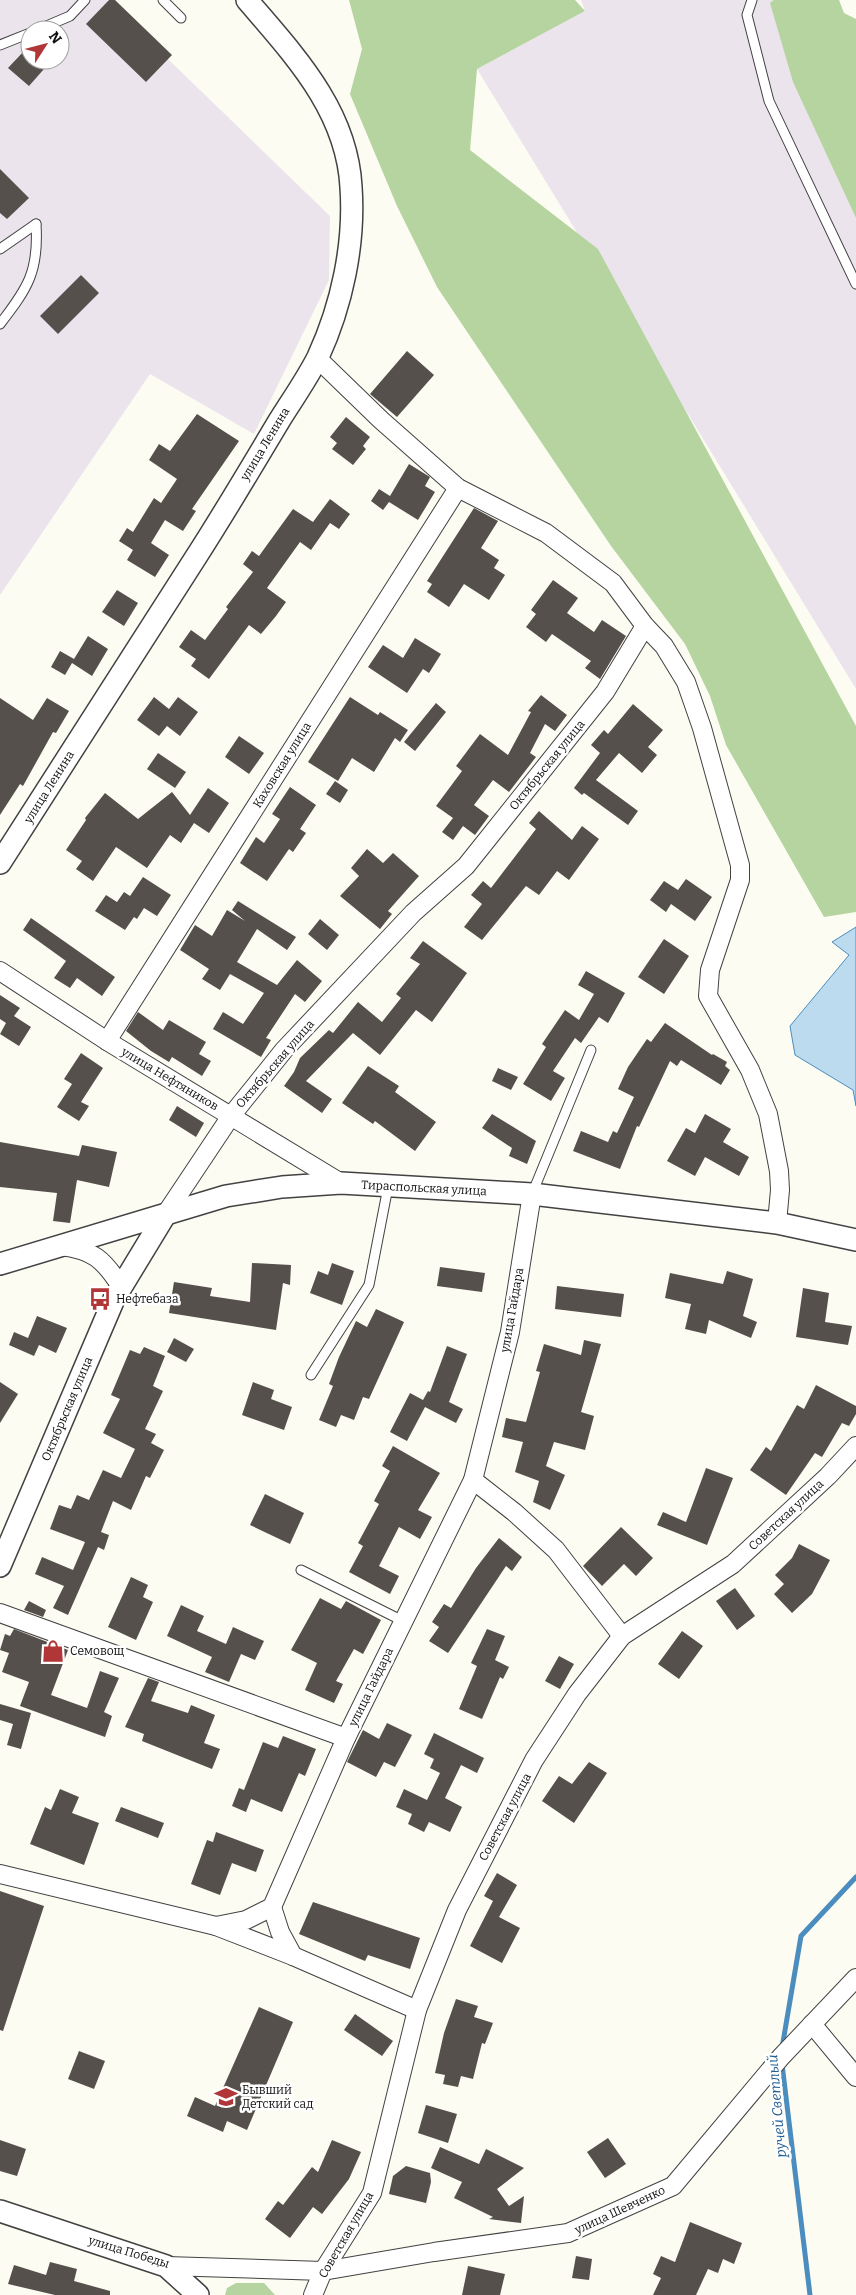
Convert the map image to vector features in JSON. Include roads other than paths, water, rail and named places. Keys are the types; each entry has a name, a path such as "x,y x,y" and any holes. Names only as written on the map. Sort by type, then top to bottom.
{"street":[{"name":"улица Ленина","path":"0,863 226,510 317,358 328,332 349,257 352,186 346,156 339,130 327,102 310,75 247,0"},
{"path":"317,358 381,420 458,488 546,533 613,583 645,626 664,646 686,682 702,728 740,865 740,880 710,970 708,996 750,1070 768,1114 779,1170 780,1190 777,1223"},
{"name":"Каховская улица","path":"107,1041 458,488"},
{"name":"Октябрьская улица","path":"0,1566 120,1285 231,1116 291,1043 414,914 466,866 605,692 645,626"},
{"name":"улица Нефтяников","path":"0,971 107,1041 341,1184"},
{"name":"Тираспольская улица","path":"0,1264 226,1196 282,1187 341,1184 532,1194 777,1223 856,1240"},
{"name":"улица Гайдара","path":"272,1906 346,1738 473,1480 510,1332 532,1194"},
{"path":"58,1246 81,1249 97,1256 120,1285"},
{"name":"Советская улица","path":"313,2295 323,2271 372,2193 417,2010 457,1910 534,1760 578,1694 622,1636 733,1564 828,1476 856,1446"},
{"path":"473,1480 514,1512 556,1550 622,1636"},
{"path":"0,1613 346,1738"},
{"path":"0,1874 216,1926 293,1956 417,2010"},
{"path":"216,1926 246,1920 272,1906 280,1932 293,1956"},
{"name":"улица Шевченко","path":"323,2271 434,2252 568,2234 674,2186 781,2056 856,1978"},
{"path":"812,2024 856,2077"},
{"name":"улица Победы","path":"0,2211 166,2266 323,2271"},
{"path":"166,2266 198,2295"}],"lane":[{"path":"61,20 70,16 85,0"},
{"path":"163,0 181,18"},
{"path":"752,0 747,16 769,101 856,284"},
{"path":"0,45 20,37"},
{"path":"0,249 36,224 38,251 25,291 0,324"},
{"path":"532,1194 591,1050"},
{"path":"311,1374 369,1285 388,1187"},
{"path":"302,1570 403,1621"}],"water":[{"path":"856,927 856,1106 853,1090 795,1055 790,1026 849,955 832,942"}],"waterway":[{"name":"ручей Светлый","path":"782,2048 801,1936 856,1877"},
{"name":"ручей Светлый","path":"782,2064 810,2295"}],"place":[{"name":"Нефтебаза","path":"100,1299"},
{"name":"Семовощ","path":"53,1651"},
{"name":"Бывший Детский сад","path":"226,2097"}]}
